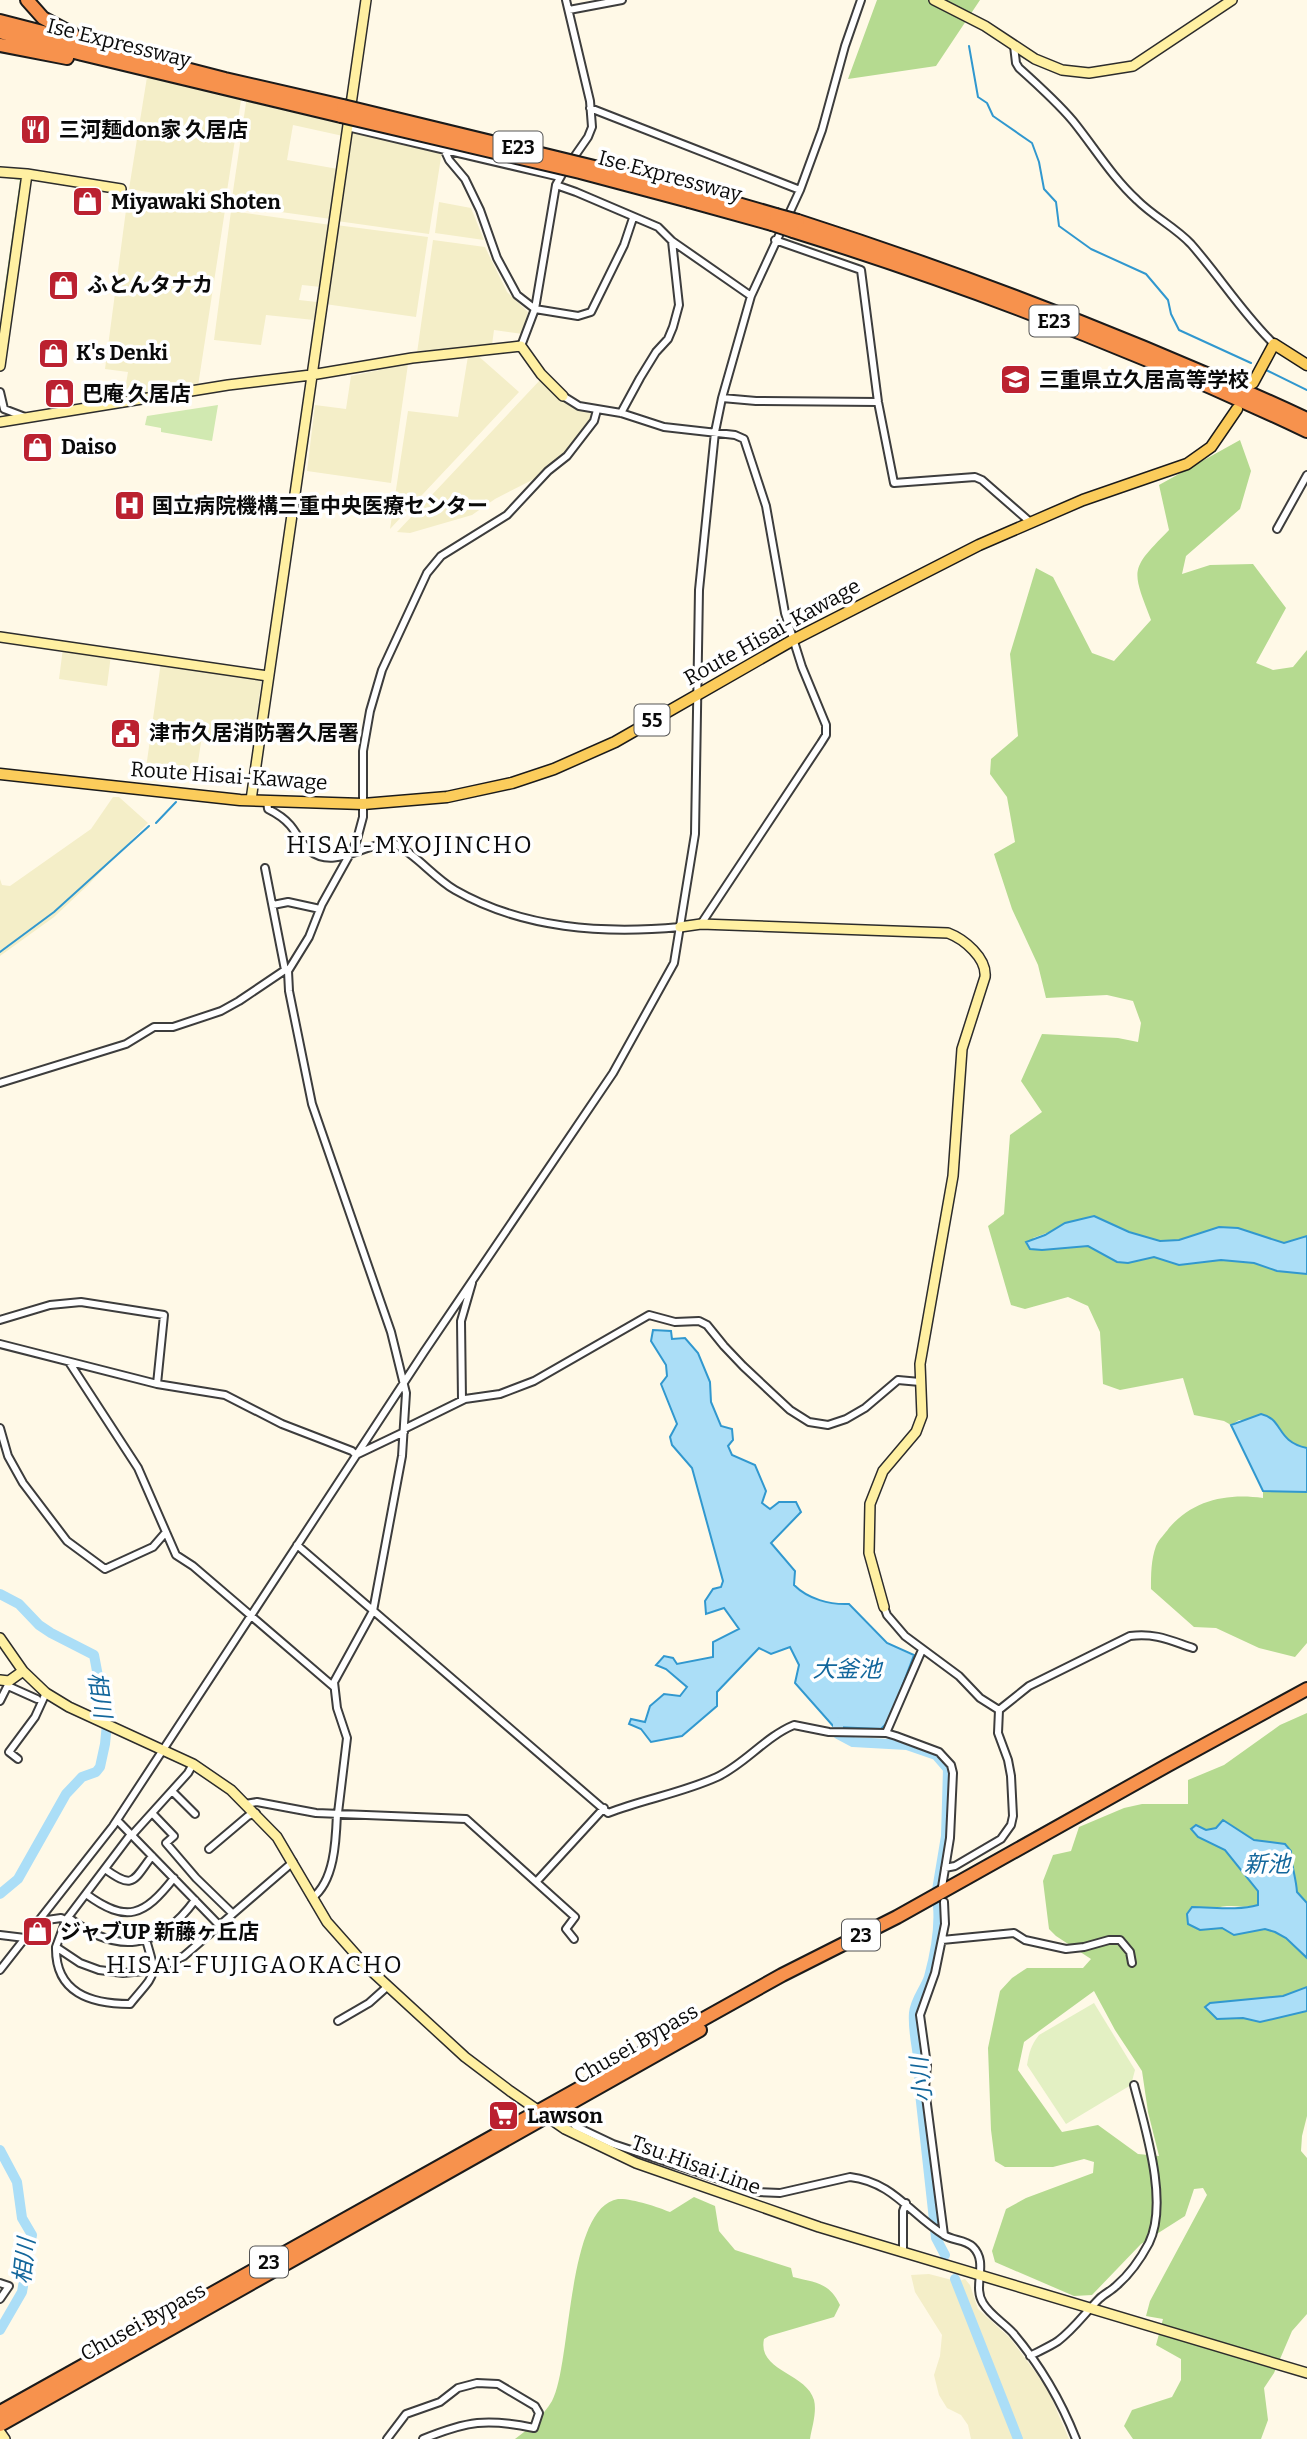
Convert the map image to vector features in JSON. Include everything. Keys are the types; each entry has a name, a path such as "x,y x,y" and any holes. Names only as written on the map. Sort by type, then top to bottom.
{"highway":[{"path":"27,0 43,18 74,34 210,71 223,83"},
{"name":"Ise Expressway","path":"0,21 344,116 691,196 888,250 1126,339 1307,419"},
{"name":"Ise Expressway","path":"0,32 223,83"},
{"path":"0,45 223,83"},
{"name":"Ise Expressway","path":"796,226 1019,307 1135,354 1307,430"},
{"name":"Chusei Bypass","path":"0,2412 784,1982 1165,1771 1182,1758 1305,1690"},
{"name":"Chusei Bypass","path":"0,2425 543,2115"}],"main road":[{"path":"1253,383 1273,344 1307,365"},
{"name":"Route Hisai-Kawage","path":"0,774 251,800 363,804 447,797 512,783 544,773 615,742 793,640 1029,521 1187,464 1211,447 1237,409"}],"street":[{"path":"251,800 311,375 344,116 366,0"},
{"path":"521,346 535,309 556,185 592,127 566,0"},
{"path":"569,10 622,0"},
{"path":"0,1970 117,1820 403,1383 613,1073 668,975 677,953 695,834 699,590 715,432 751,296 800,190 822,130 845,46 862,0"},
{"path":"934,0 985,26 1035,59 1062,70 1089,73 1133,66 1232,0"},
{"path":"1014,46 1019,68 1051,97 1138,201 1189,242 1273,344"},
{"path":"590,108 800,190"},
{"path":"344,116 444,149 560,177"},
{"path":"444,149 449,160 465,179 511,286 523,301 535,309 578,317 591,312 624,245 633,218"},
{"path":"0,172 121,189"},
{"path":"0,366 27,174"},
{"path":"556,185 658,227 672,241 751,296"},
{"path":"775,240 860,270 878,402 894,483 975,477 1029,521"},
{"path":"621,413 673,327 679,306 672,241"},
{"path":"0,422 412,358 521,346"},
{"path":"521,346 541,374 563,396 579,405 621,413 664,426 739,435 746,442 766,506 782,599 793,640 826,725 826,735 701,923"},
{"path":"0,392 4,409 27,418"},
{"path":"722,398 756,401 878,402"},
{"path":"0,1083 127,1044 154,1027 173,1027 221,1011 286,970 309,937 320,909 353,852 363,817 363,751 370,711 382,670 427,573 441,556 507,515 548,471 572,450 594,421 597,410"},
{"path":"1277,529 1307,475"},
{"path":"0,637 268,676"},
{"path":"267,801 268,808 287,821 310,851 332,857 383,844 395,844 454,889 488,905 542,924 639,930 701,923 948,933 963,941 984,965 985,976 962,1049 953,1177 924,1335 920,1382 923,1410 919,1427 883,1471 870,1504 869,1553 884,1607 898,1629 999,1710"},
{"path":"265,868 312,1104 391,1332 406,1394 402,1456 373,1611 335,1677 337,1708 347,1738 333,1859 320,1892 312,1898"},
{"path":"272,905 288,902 320,909"},
{"path":"462,1400 461,1321 472,1281"},
{"path":"0,1320 50,1305 81,1302 164,1315 157,1384"},
{"path":"356,1455 462,1400 500,1394 534,1381 640,1319 652,1315 675,1322 699,1321 707,1325 724,1346 790,1410 803,1420 816,1424 828,1425 846,1419 865,1408 898,1380 920,1382"},
{"path":"0,1344 157,1384 228,1397 282,1424 352,1451 356,1455"},
{"path":"69,1362 138,1468 180,1559 193,1566 334,1686"},
{"path":"0,1428 8,1455 23,1483 67,1541 105,1569 153,1547 166,1532"},
{"path":"297,1545 608,1813 674,1794 719,1776 792,1726 833,1732 886,1733 937,1751 952,1768 950,1831 942,1886"},
{"path":"945,1868 955,1866 1001,1839 1011,1825 1011,1776 998,1733 999,1710 1029,1686 1130,1636 1168,1638 1193,1648"},
{"name":"Tsu Hisai Line","path":"0,1638 23,1671 46,1693 102,1723 193,1764 222,1782 256,1813 277,1837 312,1898 346,1947 466,2057 543,2115 636,2163 736,2198 903,2252 1307,2373"},
{"path":"886,1733 922,1650"},
{"path":"0,1701 6,1682 23,1671"},
{"path":"6,1682 37,1699"},
{"path":"18,1759 9,1752 32,1723 46,1693"},
{"path":"146,1940 155,1970 152,1978 130,2004 95,2001 79,1994 67,1984 58,1967 55,1947 67,1919 132,1835 193,1764"},
{"path":"172,1791 195,1814"},
{"path":"245,1804 257,1802 309,1812 466,1819 575,1917 566,1929 574,1939"},
{"path":"537,1881 604,1808"},
{"path":"152,1813 174,1836 166,1843 196,1878 232,1913"},
{"path":"209,1849 248,1816 256,1813"},
{"path":"117,1820 219,1924"},
{"path":"105,1869 120,1880 129,1881 135,1878 152,1856"},
{"path":"55,1947 76,1961 99,1970 123,1973 155,1970 179,1959 292,1862"},
{"path":"86,1894 110,1909 131,1912 155,1901 174,1878"},
{"path":"39,1921 67,1919 106,1940 130,1943 162,1933 175,1924 195,1900"},
{"path":"939,2231 925,2089 927,2065 920,2015 935,1973 945,1919 944,1902"},
{"path":"942,1940 1014,1933 1025,1940 1066,1949 1120,1940 1130,1952 1132,1963"},
{"path":"0,1935 25,1938"},
{"path":"338,2021 369,2003 388,1986"},
{"path":"1030,2356 1057,2342 1090,2308 1116,2287 1148,2244 1154,2231 1156,2192 1147,2136 1133,2085"},
{"path":"575,2126 613,2144 758,2192 780,2193 850,2177 861,2178 889,2189 939,2231 965,2241 978,2253 981,2301 1015,2336 1056,2393 1076,2439"},
{"path":"736,2198 745,2188"},
{"path":"903,2252 903,2211 906,2203"},
{"path":"0,2283 9,2286 0,2299"},
{"path":"387,2439 406,2414 440,2402 458,2388 477,2383 498,2384 536,2406 539,2413 534,2428 503,2422 478,2421 423,2439"},
{"path":"0,2432 5,2439"}],"shaded area":[{"path":"147,77 242,94 225,204 129,189"},
{"path":"247,96 345,121 343,136 293,125 287,160 338,169 331,219 231,205"},
{"path":"350,129 442,151 429,234 337,221"},
{"path":"128,195 225,210 198,386 124,396 128,372 105,369"},
{"path":"439,202 471,208 484,240 435,233"},
{"path":"231,211 331,225 321,287 302,285 299,300 317,302 314,320 266,315 261,345 214,340"},
{"path":"336,225 428,237 416,317 325,304"},
{"path":"433,240 485,247 507,292 528,312 523,334 494,330 492,345 417,353"},
{"path":"476,354 519,392 390,529 408,411 458,417 468,356"},
{"path":"408,364 391,483 307,471 315,405 346,409 351,376"},
{"path":"541,379 561,399 578,409 593,412 591,421 565,454 536,478 495,499 472,515 410,533 397,532"},
{"path":"63,648 111,655 107,686 59,679"},
{"path":"161,662 262,677 253,744 202,736 196,775 146,768"},
{"path":"113,797 119,797 148,823 54,917 0,956 0,879 2,885 10,886 91,829"},
{"path":"929,2274 952,2280 1014,2439 971,2439 968,2425 961,2415 947,2408 939,2395 934,2375 940,2356 942,2335 915,2292 911,2275"},
{"path":"965,2279 970,2285 978,2309 1010,2338 1047,2388 1069,2439 1022,2439 959,2281"}],"green space":[{"path":"877,0 980,0 936,66 848,79"},
{"path":"0,173 26,176 9,294 4,293 20,180 0,177"},
{"path":"218,405 212,441 161,432 161,428 145,425 147,416"},
{"path":"1240,440 1251,471 1240,509 1186,556 1182,574 1210,565 1253,564 1286,608 1256,663 1273,670 1293,667 1307,650 1307,1236 1284,1243 1238,1228 1219,1227 1179,1240 1160,1241 1129,1232 1094,1216 1033,1238 1042,1250 1088,1246 1128,1263 1154,1257 1179,1265 1221,1260 1254,1263 1277,1271 1307,1274 1307,1448 1286,1438 1273,1419 1239,1420 1231,1425 1194,1415 1183,1378 1120,1390 1103,1384 1100,1332 1088,1306 1068,1297 1025,1309 1011,1305 988,1226 1004,1214 1010,1135 1042,1112 1021,1081 1042,1034 1118,1038 1138,1042 1141,1023 1133,1001 1107,995 1046,998 1038,965 1012,909 994,854 1015,842 1007,797 990,774 991,759 1018,736 1010,654 1036,568 1053,577 1092,653 1114,661 1151,620 1140,590 1138,570 1147,554 1169,530 1159,485"},
{"path":"1263,1491 1307,1492 1307,1643 1295,1657 1259,1648 1216,1628 1194,1627 1151,1589 1152,1562 1156,1546 1178,1518 1200,1505 1224,1498 1263,1498"},
{"path":"1307,1713 1307,1903 1297,1892 1291,1851 1285,1844 1254,1840 1223,1821 1216,1828 1206,1830 1198,1837 1225,1850 1258,1892 1258,1905 1203,1907 1200,1930 1222,1928 1234,1935 1265,1929 1286,1938 1307,1958 1307,1987 1283,1996 1246,2001 1217,2019 1243,2018 1260,2022 1307,2011 1307,2116 1301,2151 1307,2158 1307,2314 1292,2331 1274,2373 1264,2388 1268,2420 1261,2439 1133,2439 1124,2426 1132,2410 1172,2397 1181,2380 1181,2359 1156,2345 1163,2319 1146,2316 1150,2301 1207,2195 1203,2188 1194,2189 1185,2216 1141,2244 1092,2295 1074,2296 995,2262 992,2251 1006,2209 1026,2198 1093,2173 1094,2162 1084,2159 1053,2167 1005,2167 995,2161 988,2048 1000,1991 1012,1978 1027,1968 1083,1968 1091,1959 1049,1929 1043,1881 1053,1855 1071,1851 1079,1827 1124,1808 1142,1804 1188,1804 1188,1780 1224,1765 1280,1725","holes":["1094,1991 1142,2071 1148,2112 1159,2156 1138,2154 1098,2125 1062,2132 1018,2070 1024,2042"]},
{"path":"1094,2003 1135,2070 1131,2085 1066,2124 1027,2065 1032,2046 1039,2035"},
{"path":"694,2197 715,2206 719,2231 735,2250 791,2268 793,2277 815,2282 826,2288 840,2305 834,2317 764,2339 764,2350 768,2358 810,2391 815,2414 810,2439 515,2439 535,2422 552,2401 558,2382 580,2257 589,2229 601,2208 623,2199 670,2212"}],"water":[{"path":"1094,1216 1129,1232 1160,1241 1179,1240 1219,1227 1238,1228 1284,1243 1307,1236 1307,1274 1277,1271 1254,1263 1221,1260 1179,1265 1154,1257 1128,1263 1117,1262 1088,1246 1042,1250 1030,1249 1026,1242 1065,1223"},
{"name":"大釜池","path":"653,1330 671,1331 672,1339 685,1338 698,1353 710,1382 711,1402 721,1426 732,1429 733,1440 728,1446 732,1455 755,1465 766,1491 762,1503 770,1509 779,1502 796,1502 801,1512 771,1543 795,1571 794,1585 820,1600 849,1604 887,1643 914,1655 889,1721 881,1729 834,1727 795,1683 799,1665 790,1647 771,1654 759,1648 717,1692 717,1706 682,1736 651,1742 641,1729 629,1724 631,1719 645,1722 650,1706 664,1694 680,1696 687,1687 666,1669 656,1665 664,1656 673,1658 677,1664 713,1657 713,1642 739,1629 724,1608 706,1614 705,1601 713,1589 721,1587 723,1581 692,1468 672,1445 670,1437 677,1424 661,1384 667,1376 666,1365 651,1341"},
{"path":"1261,1414 1273,1420 1290,1440 1307,1448 1307,1492 1263,1491 1231,1425"},
{"name":"新池","path":"1223,1820 1254,1840 1285,1844 1291,1851 1297,1892 1307,1903 1307,1958 1286,1938 1265,1929 1234,1935 1222,1928 1200,1930 1188,1924 1187,1914 1192,1907 1234,1908 1258,1905 1258,1891 1225,1850 1198,1837 1191,1829 1196,1825 1206,1830 1216,1828"},
{"path":"1307,1987 1307,2011 1260,2022 1243,2018 1217,2019 1205,2007 1210,2003 1283,1996"}],"waterway":[{"path":"969,46 978,97 987,103 993,116 1032,143 1044,189 1056,202 1059,226 1091,249 1146,274 1168,300 1179,330 1251,363"},
{"path":"1266,370 1307,390"},
{"path":"156,823 176,802"},
{"path":"0,952 54,912 149,826"},
{"name":"相川","path":"0,1594 19,1604 39,1625 51,1633 94,1655 107,1724 100,1767 96,1772 82,1777 66,1794 18,1879 0,1894"},
{"name":"小川","path":"838,1722 838,1734 853,1742 907,1745 936,1755 948,1769 946,1836 937,1890"},
{"name":"小川","path":"938,1906 938,1933 933,1960 929,1977 916,2004 914,2022 936,2238 945,2255"},
{"name":"相川","path":"0,2150 17,2182 22,2218 32,2235 22,2292 0,2330"},
{"name":"小川","path":"955,2279 1018,2439"}],"place":[{"name":"三河麺don家 久居店","path":"36,130"},
{"name":"Miyawaki Shoten","path":"88,202"},
{"name":"ふとんタナカ","path":"64,285"},
{"name":"K's Denki","path":"53,353"},
{"name":"三重県立久居高等学校","path":"1016,380"},
{"name":"巴庵 久居店","path":"59,394"},
{"name":"Daiso","path":"38,447"},
{"name":"国立病院機構三重中央医療センター","path":"129,506"},
{"name":"津市久居消防署久居署","path":"126,733"},
{"name":"ジャブUP 新藤ヶ丘店","path":"37,1932"},
{"name":"Lawson","path":"504,2116"}],"district":[{"name":"HISAI-MYOJINCHO","path":"410,845"},
{"name":"HISAI-FUJIGAOKACHO","path":"255,1965"}]}
